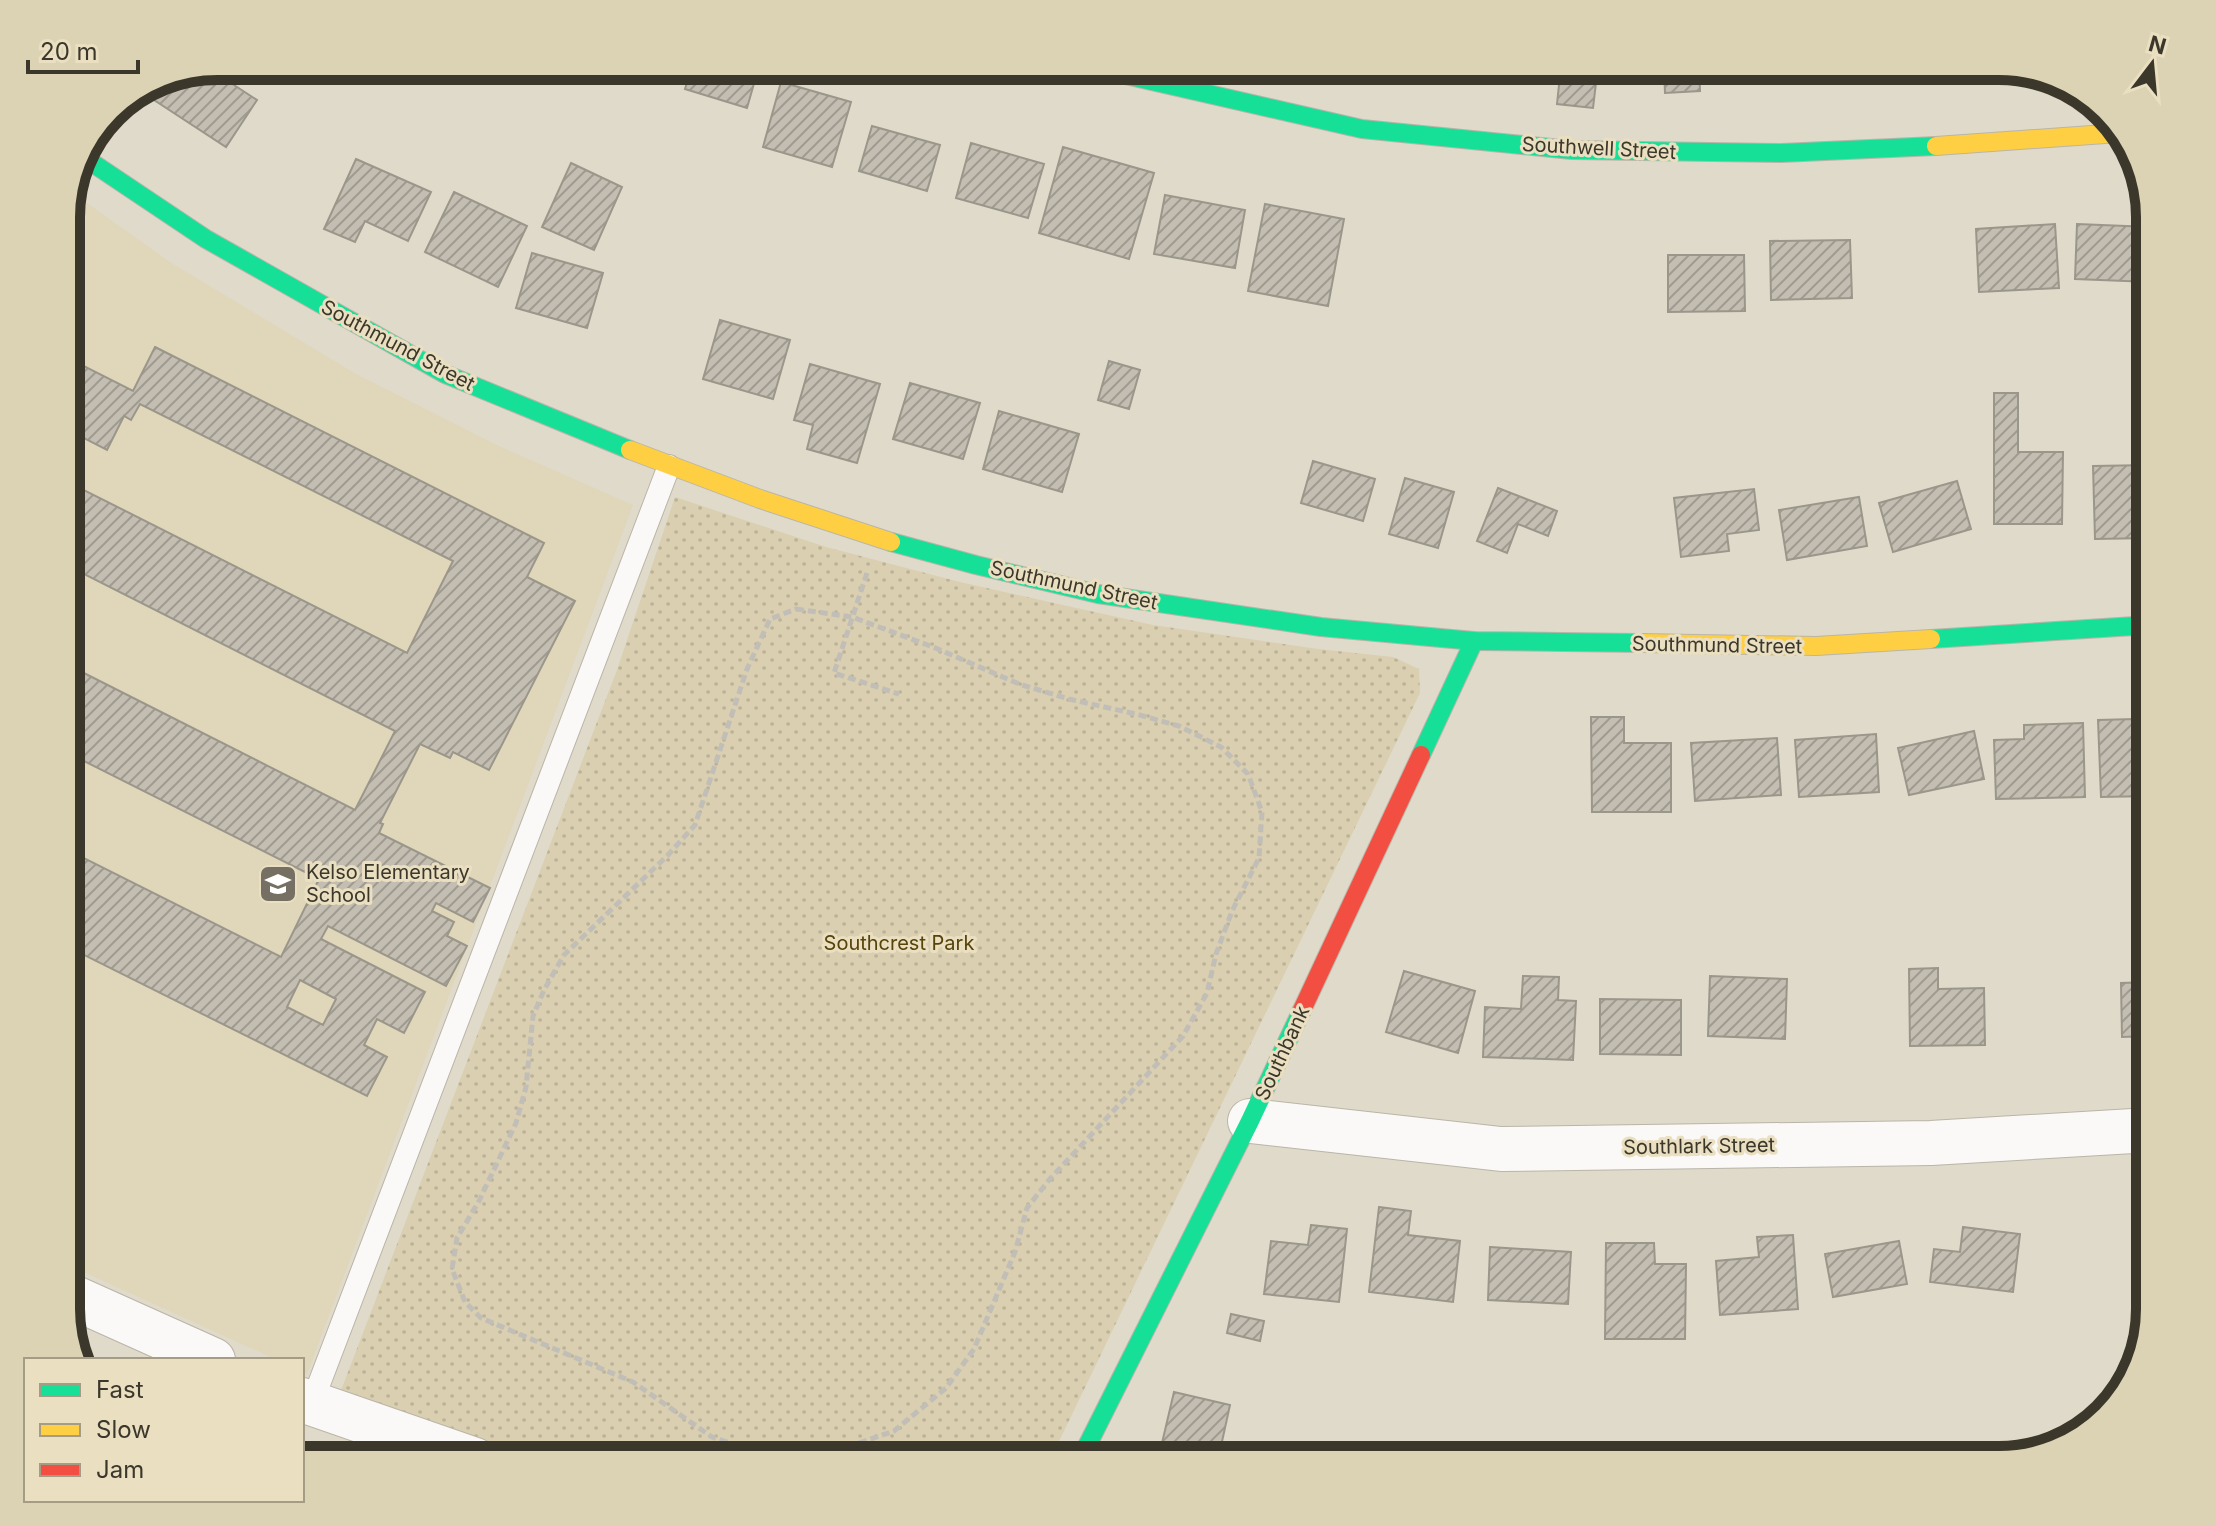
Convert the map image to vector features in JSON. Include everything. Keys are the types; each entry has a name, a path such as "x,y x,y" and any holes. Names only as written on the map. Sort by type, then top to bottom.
{"street":[{"name":"Southwell Street","path":"1147,80 1362,129 1572,150 1781,153 1987,144 2107,134"},
{"name":"Southmund Street","path":"92,162 206,239 445,374 669,466 878,538 1098,594 1321,627 1474,641 1816,646 2136,626"},
{"name":"Southbank","path":"1087,1446 1250,1121 1474,641"},
{"name":"Southlark Street","path":"1250,1121 1501,1149 1931,1143 2136,1131"},
{"path":"80,1300 209,1358"},
{"path":"307,1402 434,1446"}],"lane":[{"path":"307,1402 669,466"}],"path":[{"path":"878,538 834,673 899,694"},
{"path":"739,1446 712,1437 633,1382 481,1318 465,1302 452,1269 457,1238 479,1201 516,1123 526,1087 533,1016 544,990 564,955 695,825 747,669 770,619 796,609 852,617 1019,684 1179,726 1221,747 1248,774 1262,812 1259,858 1232,911 1216,954 1207,993 1183,1036 1049,1180 1027,1208 1015,1252 974,1349 946,1388 894,1431 850,1446"}],"shaded area":[{"name":"Kelso Elementary School","path":"82,199 170,262 356,374 499,446 633,505 307,1374 304,1372 304,1358 273,1358 80,1270"}],"green space":[{"name":"Southcrest Park","path":"675,497 826,547 960,582 1153,625 1393,657 1419,669 1420,693 1057,1446 505,1446 340,1393 617,670"}],"building":[{"path":"226,80 257,100 226,147 154,100 164,90 190,83"},
{"path":"688,80 755,80 747,108 685,89"},
{"path":"1560,80 1596,80 1593,108 1557,104"},
{"path":"1665,80 1700,80 1700,91 1665,93"},
{"path":"781,82 851,102 832,167 763,147"},
{"path":"872,126 940,145 927,191 859,171"},
{"path":"971,143 1044,164 1028,218 956,198"},
{"path":"1063,147 1154,173 1129,259 1039,233"},
{"path":"356,159 431,192 408,241 365,221 355,242 324,229"},
{"path":"571,163 622,187 594,250 542,227"},
{"path":"454,192 527,226 498,287 425,252"},
{"path":"1165,195 1245,210 1235,268 1154,254"},
{"path":"1265,204 1344,219 1328,306 1248,291"},
{"path":"2055,224 2059,288 1979,292 1976,229"},
{"path":"2077,224 2136,226 2136,281 2075,279"},
{"path":"1850,240 1852,298 1771,300 1770,241"},
{"path":"532,253 603,273 587,328 516,308"},
{"path":"1668,255 1744,255 1745,311 1668,312"},
{"path":"720,320 790,340 773,399 703,379"},
{"path":"155,347 544,543 527,577 575,601 489,770 453,752 450,758 420,744 380,823 383,824 379,833 490,888 473,922 436,903 432,911 454,922 447,936 467,946 446,986 328,926 321,939 425,992 404,1033 377,1019 364,1045 387,1057 367,1096 80,953 80,856 281,957 319,879 80,759 80,671 355,810 395,731 80,572 80,488 407,653 453,561 140,404 131,420 124,416 107,450 80,436 80,364 133,391","holes":["300,980 336,999 323,1025 287,1007"]},
{"path":"1109,361 1140,370 1129,409 1098,400"},
{"path":"810,364 880,384 857,463 807,449 813,425 794,420"},
{"path":"910,383 980,403 963,459 893,439"},
{"path":"1994,393 2018,393 2018,452 2063,452 2062,524 1994,524"},
{"path":"999,411 1079,434 1062,492 983,469"},
{"path":"1313,461 1375,479 1363,521 1301,503"},
{"path":"2136,465 2136,538 2095,539 2093,466"},
{"path":"1405,478 1454,492 1438,548 1389,534"},
{"path":"1957,481 1971,529 1893,552 1879,503"},
{"path":"1498,488 1557,511 1548,536 1518,524 1507,553 1477,541"},
{"path":"1754,489 1759,530 1727,534 1729,551 1681,557 1674,498"},
{"path":"1859,497 1867,546 1787,560 1779,510"},
{"path":"1591,717 1624,717 1624,743 1671,743 1671,812 1592,812"},
{"path":"2135,719 2136,796 2101,797 2098,720"},
{"path":"2083,723 2085,797 1996,799 1994,740 2024,739 2024,725"},
{"path":"1974,731 1984,779 1909,795 1898,748"},
{"path":"1876,734 1879,792 1799,797 1795,740"},
{"path":"1777,738 1781,795 1695,801 1691,743"},
{"path":"1938,968 1938,989 1984,988 1985,1045 1910,1046 1909,969"},
{"path":"1404,971 1475,991 1458,1053 1386,1032"},
{"path":"1523,976 1559,977 1558,1000 1576,1001 1573,1060 1483,1057 1485,1007 1521,1009"},
{"path":"1710,976 1787,979 1785,1039 1708,1036"},
{"path":"2136,982 2136,1036 2122,1037 2121,983"},
{"path":"1600,999 1681,1000 1681,1055 1600,1054"},
{"path":"1379,1207 1411,1211 1408,1235 1460,1241 1453,1302 1369,1292"},
{"path":"1311,1225 1347,1229 1339,1302 1264,1294 1271,1241 1308,1245"},
{"path":"1963,1227 2020,1234 2013,1292 1930,1282 1934,1249 1960,1252"},
{"path":"1793,1235 1798,1309 1720,1315 1716,1261 1759,1257 1757,1237"},
{"path":"1899,1241 1907,1284 1833,1297 1825,1254"},
{"path":"1606,1243 1654,1243 1655,1264 1686,1264 1685,1339 1605,1339"},
{"path":"1490,1247 1571,1252 1568,1304 1488,1300"},
{"path":"1231,1314 1264,1321 1260,1341 1227,1333"},
{"path":"1174,1392 1230,1405 1221,1446 1161,1446"}],"traffic: fast":[{"path":"1147,80 1362,129 1572,150 1781,153 1936,146"},
{"path":"92,162 206,239 445,374 630,450"},
{"path":"891,542 1098,594 1321,627 1474,641 1641,643"},
{"path":"1931,639 2136,626"},
{"path":"1421,755 1474,641"},
{"path":"1087,1446 1250,1121 1302,1010"}],"traffic: slow":[{"path":"1936,146 2107,134"},
{"path":"630,450 760,499 891,542"},
{"path":"1641,643 1816,646 1931,639"}],"traffic: jam":[{"path":"1302,1010 1421,755"}],"place":[{"name":"Kelso Elementary School","path":"278,884"}]}
